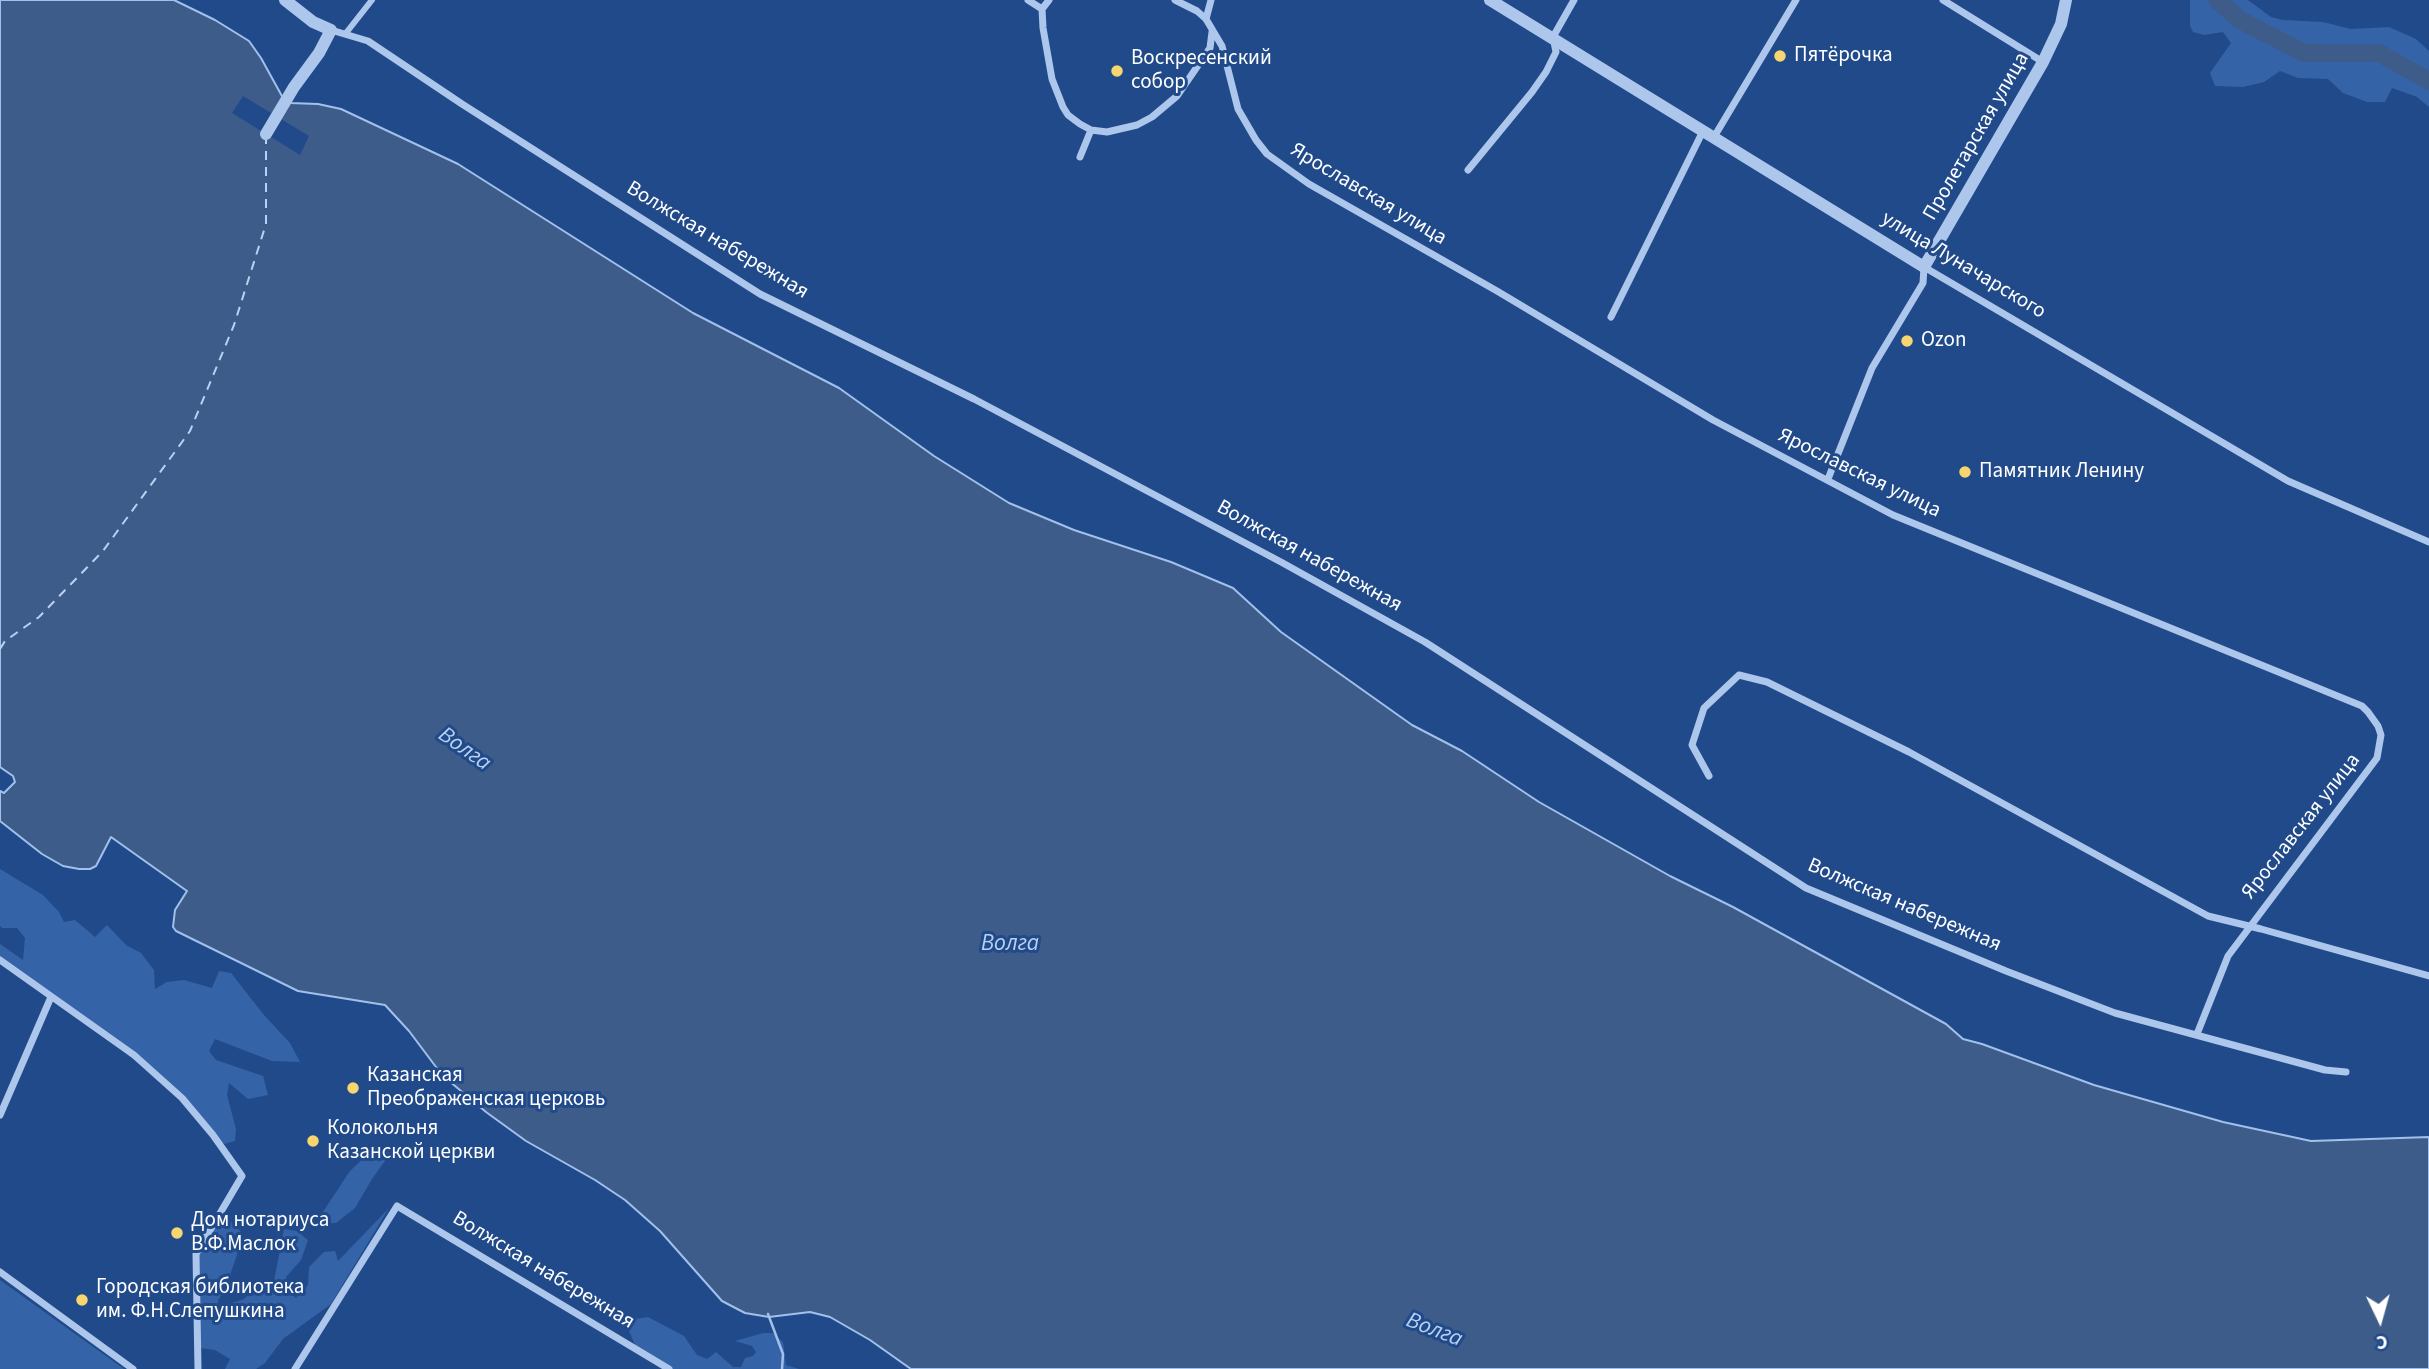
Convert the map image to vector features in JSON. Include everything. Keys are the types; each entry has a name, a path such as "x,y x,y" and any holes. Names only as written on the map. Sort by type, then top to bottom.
{"street":[{"name":"Волжская набережная","path":"285,0 313,22 368,41 760,294 974,399 1281,562 1424,642 1806,888 2064,995 2115,1013 2325,1070 2346,1072"},
{"path":"346,33 372,0"},
{"path":"1028,0 1042,9"},
{"path":"1049,0 1042,9 1045,43 1058,98 1068,115 1091,130 1120,131 1137,125 1165,106 1182,89 1210,48 1212,31"},
{"path":"1175,0 1206,19 1211,0"},
{"name":"улица Луначарского","path":"1490,0 1924,268 2288,481 2429,542"},
{"path":"1468,170 1546,72 1556,52 1553,37 1574,0"},
{"path":"1611,317 1709,133 1796,0"},
{"path":"1943,0 2043,62"},
{"name":"Пролетарская улица","path":"1828,480 1872,368 1923,284 1924,268 2043,62 2061,24 2066,0"},
{"name":"Ярославская улица","path":"1206,19 1222,46 1232,90 1246,124 1267,154 1364,216 1497,291 1713,421 1893,515 2362,706 2368,712 2381,735 2377,758 2228,956 2197,1034"},
{"path":"266,134 331,30"},
{"path":"1080,157 1091,130"},
{"path":"1709,776 1692,745 1704,708 1739,675 1767,682 1909,752 2208,916 2429,976"},
{"path":"0,960 134,1055 182,1098 242,1176 196,1254 198,1369"},
{"path":"0,1115 51,997"},
{"name":"Волжская набережная","path":"295,1369 397,1206 669,1369"},
{"path":"0,1272 133,1369"}],"shaded area":[{"path":"2190,0 2248,0 2271,17 2283,20 2323,22 2351,29 2389,27 2416,39 2429,51 2429,107 2417,97 2392,88 2385,102 2367,102 2343,93 2328,79 2298,78 2280,71 2264,82 2243,87 2215,86 2210,73 2231,43 2223,32 2204,35 2193,32 2190,26"},
{"path":"0,869 43,895 59,912 64,922 75,920 95,937 107,925 126,945 141,953 154,970 155,989 167,982 184,980 212,988 219,971 231,973 290,1043 300,1062 272,1061 215,1039 209,1051 216,1060 263,1076 268,1095 248,1099 229,1083 227,1095 236,1129 235,1141 224,1144 183,1097 0,957 0,944 23,960 25,938 17,928 0,926"},
{"path":"395,1144 355,1208 336,1223 315,1224 350,1171 367,1155"},
{"path":"389,1208 331,1304 283,1339 265,1363 256,1369 225,1369 230,1359 215,1350 200,1348 198,1255 222,1213 241,1232 240,1246 225,1290 218,1300 218,1307 242,1300 258,1288 274,1281 284,1229 297,1231 308,1240 301,1260 286,1277 286,1290 296,1298 308,1285 309,1267 324,1252 335,1251 338,1261"},
{"path":"0,1280 124,1369 0,1369"},
{"path":"648,1317 684,1336 697,1355 707,1359 716,1352 733,1367 741,1367 745,1358 756,1352 752,1346 735,1341 773,1333 783,1342 786,1365 799,1369 672,1369 636,1347 629,1331 635,1319"}],"water":[{"name":"Волга","path":"0,0 174,0 215,20 249,41 283,98 290,103 318,104 341,109 458,164 693,313 839,388 934,456 1009,503 1074,530 1171,562 1233,588 1281,632 1412,725 1462,751 1539,802 1670,876 1733,907 1946,1024 1963,1039 2094,1085 2223,1122 2311,1141 2429,1137 2429,1369 911,1369 870,1340 830,1317 810,1312 769,1317 745,1313 722,1301 660,1231 625,1200 526,1141 442,1075 409,1031 385,1005 298,991 176,931 173,927 175,910 187,891 111,837 96,866 79,869 63,866 42,854 0,821 0,791 4,793 15,782 13,776 0,767"}],"pier":[{"path":"243,96 309,136 300,155 232,113"}],"waterway":[{"path":"2217,0 2240,20 2304,53 2379,53 2429,81"},
{"path":"768,1314 783,1354 782,1369"}],"ferry route":[{"path":"0,649 5,641 39,617 103,551 190,431 234,325 266,224 266,139"}],"place":[{"name":"Пятёрочка","path":"1780,56"},
{"name":"Воскресенский собор","path":"1117,71"},
{"name":"Ozon","path":"1907,341"},
{"name":"Памятник Ленину","path":"1965,472"},
{"name":"Казанская Преображенская церковь","path":"353,1088"},
{"name":"Колокольня Казанской церкви","path":"313,1141"},
{"name":"Дом нотариуса В.Ф.Маслок","path":"177,1233"},
{"name":"Городская библиотека им. Ф.Н.Слепушкина","path":"82,1300"}]}
